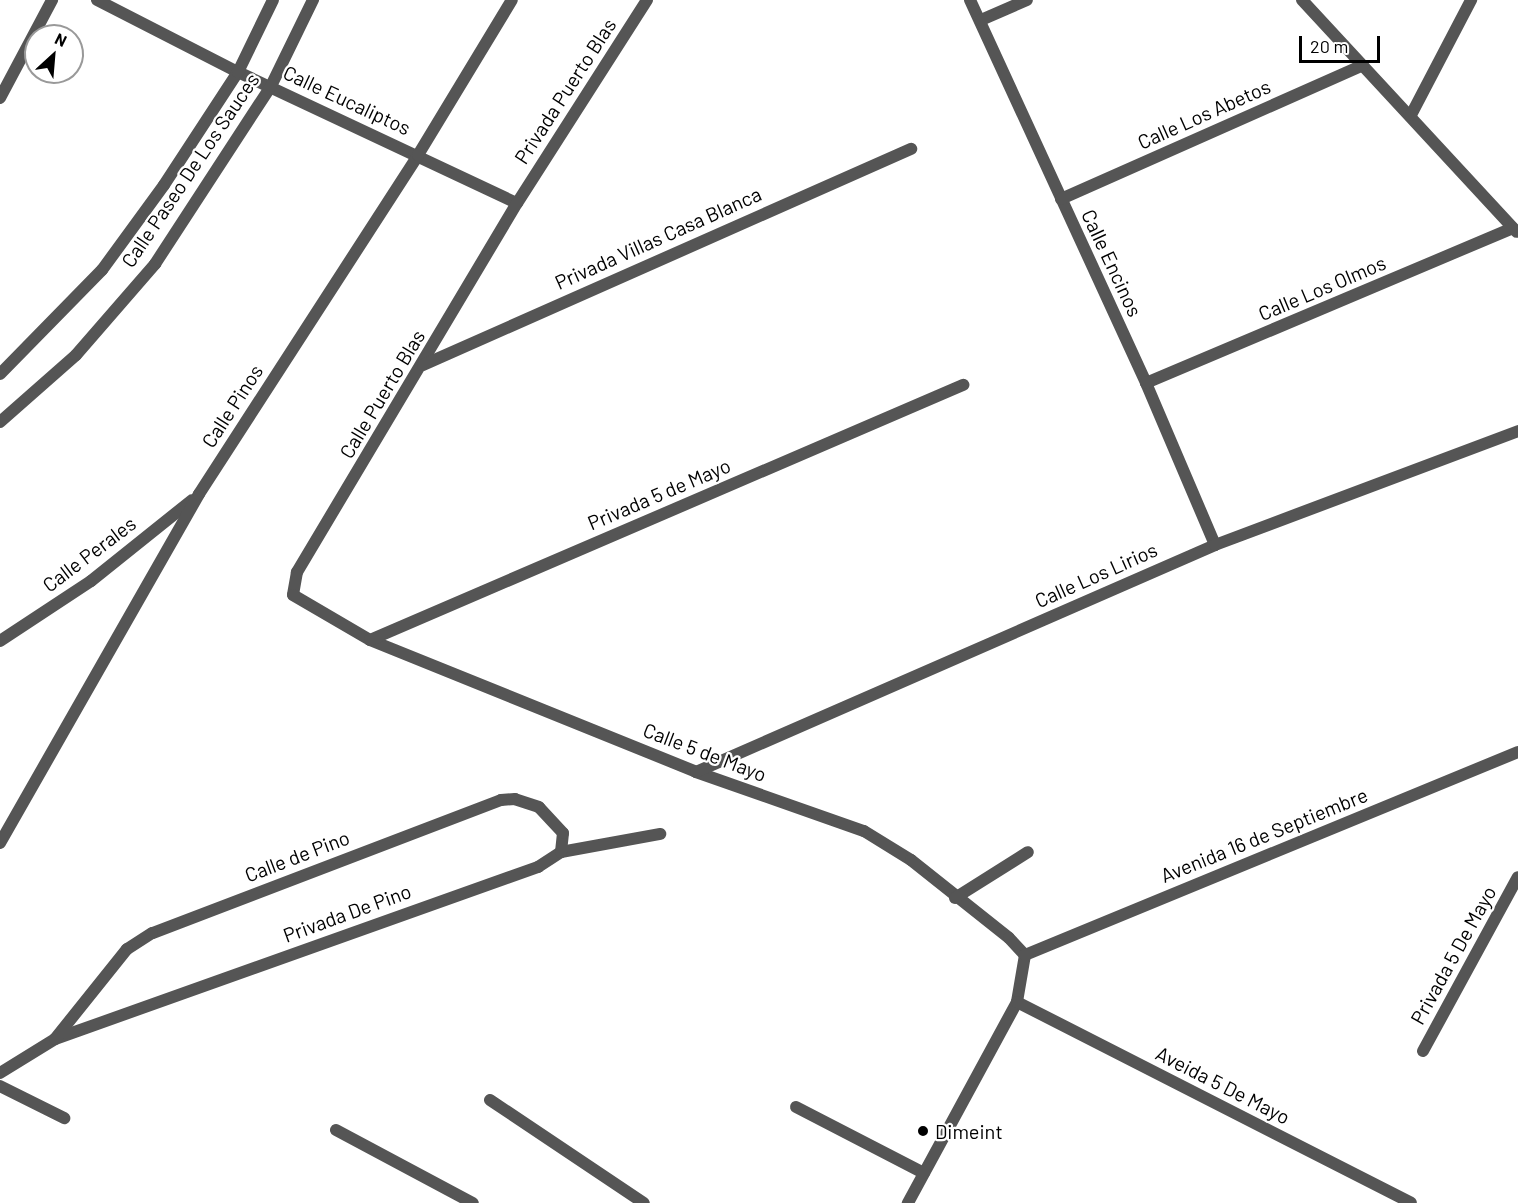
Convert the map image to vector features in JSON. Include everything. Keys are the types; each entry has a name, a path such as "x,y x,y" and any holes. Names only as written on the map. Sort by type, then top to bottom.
{"street":[{"path":"0,98 52,0"},
{"name":"Calle Eucaliptos","path":"97,0 238,72 517,203"},
{"name":"Calle Paseo De Los Sauces","path":"0,374 102,270 164,185 238,72 273,0"},
{"name":"Calle Paseo De Los Sauces","path":"0,422 76,355 155,264 271,87 313,0"},
{"name":"Calle Pinos","path":"0,843 199,494 418,155 512,0"},
{"name":"Privada Puerto Blas","path":"517,203 647,0"},
{"name":"Calle Encinos","path":"970,0 1146,383 1215,545"},
{"path":"981,20 1027,0"},
{"path":"1302,0 1411,115 1516,231"},
{"path":"1411,115 1471,0"},
{"name":"Calle Los Abetos","path":"1061,199 1363,65"},
{"name":"Privada Villas Casa Blanca","path":"422,365 911,149"},
{"name":"Calle Puerto Blas","path":"303,604 293,595 297,572 517,203"},
{"name":"Calle Los Olmos","path":"1146,383 1516,231"},
{"name":"Privada 5 de Mayo","path":"370,640 963,385"},
{"name":"Calle Los Lirios","path":"696,772 1215,545 1518,431"},
{"name":"Calle Perales","path":"0,641 92,581 199,494"},
{"name":"Calle 5 de Mayo","path":"303,604 370,640 696,772 864,831 911,860 1025,955"},
{"name":"Avenida 16 de Septiembre","path":"1025,955 1518,752"},
{"name":"Calle de Pino","path":"115,962 137,940 152,933 501,800 528,802 553,818 563,833 561,852"},
{"path":"561,852 660,834"},
{"name":"Privada De Pino","path":"0,1073 54,1039 538,867 561,852"},
{"path":"955,898 1028,852"},
{"name":"Privada 5 De Mayo","path":"1423,1051 1518,877"},
{"path":"908,1203 1017,1002 1025,955"},
{"name":"Privada De Pino","path":"54,1039 115,962"},
{"name":"Aveida 5 De Mayo","path":"1017,1002 1411,1203"},
{"path":"0,1086 64,1118"},
{"path":"490,1100 644,1203"},
{"path":"796,1107 924,1173"},
{"path":"336,1130 473,1203"}],"place":[{"name":"Dimeint","path":"923,1131"}]}
